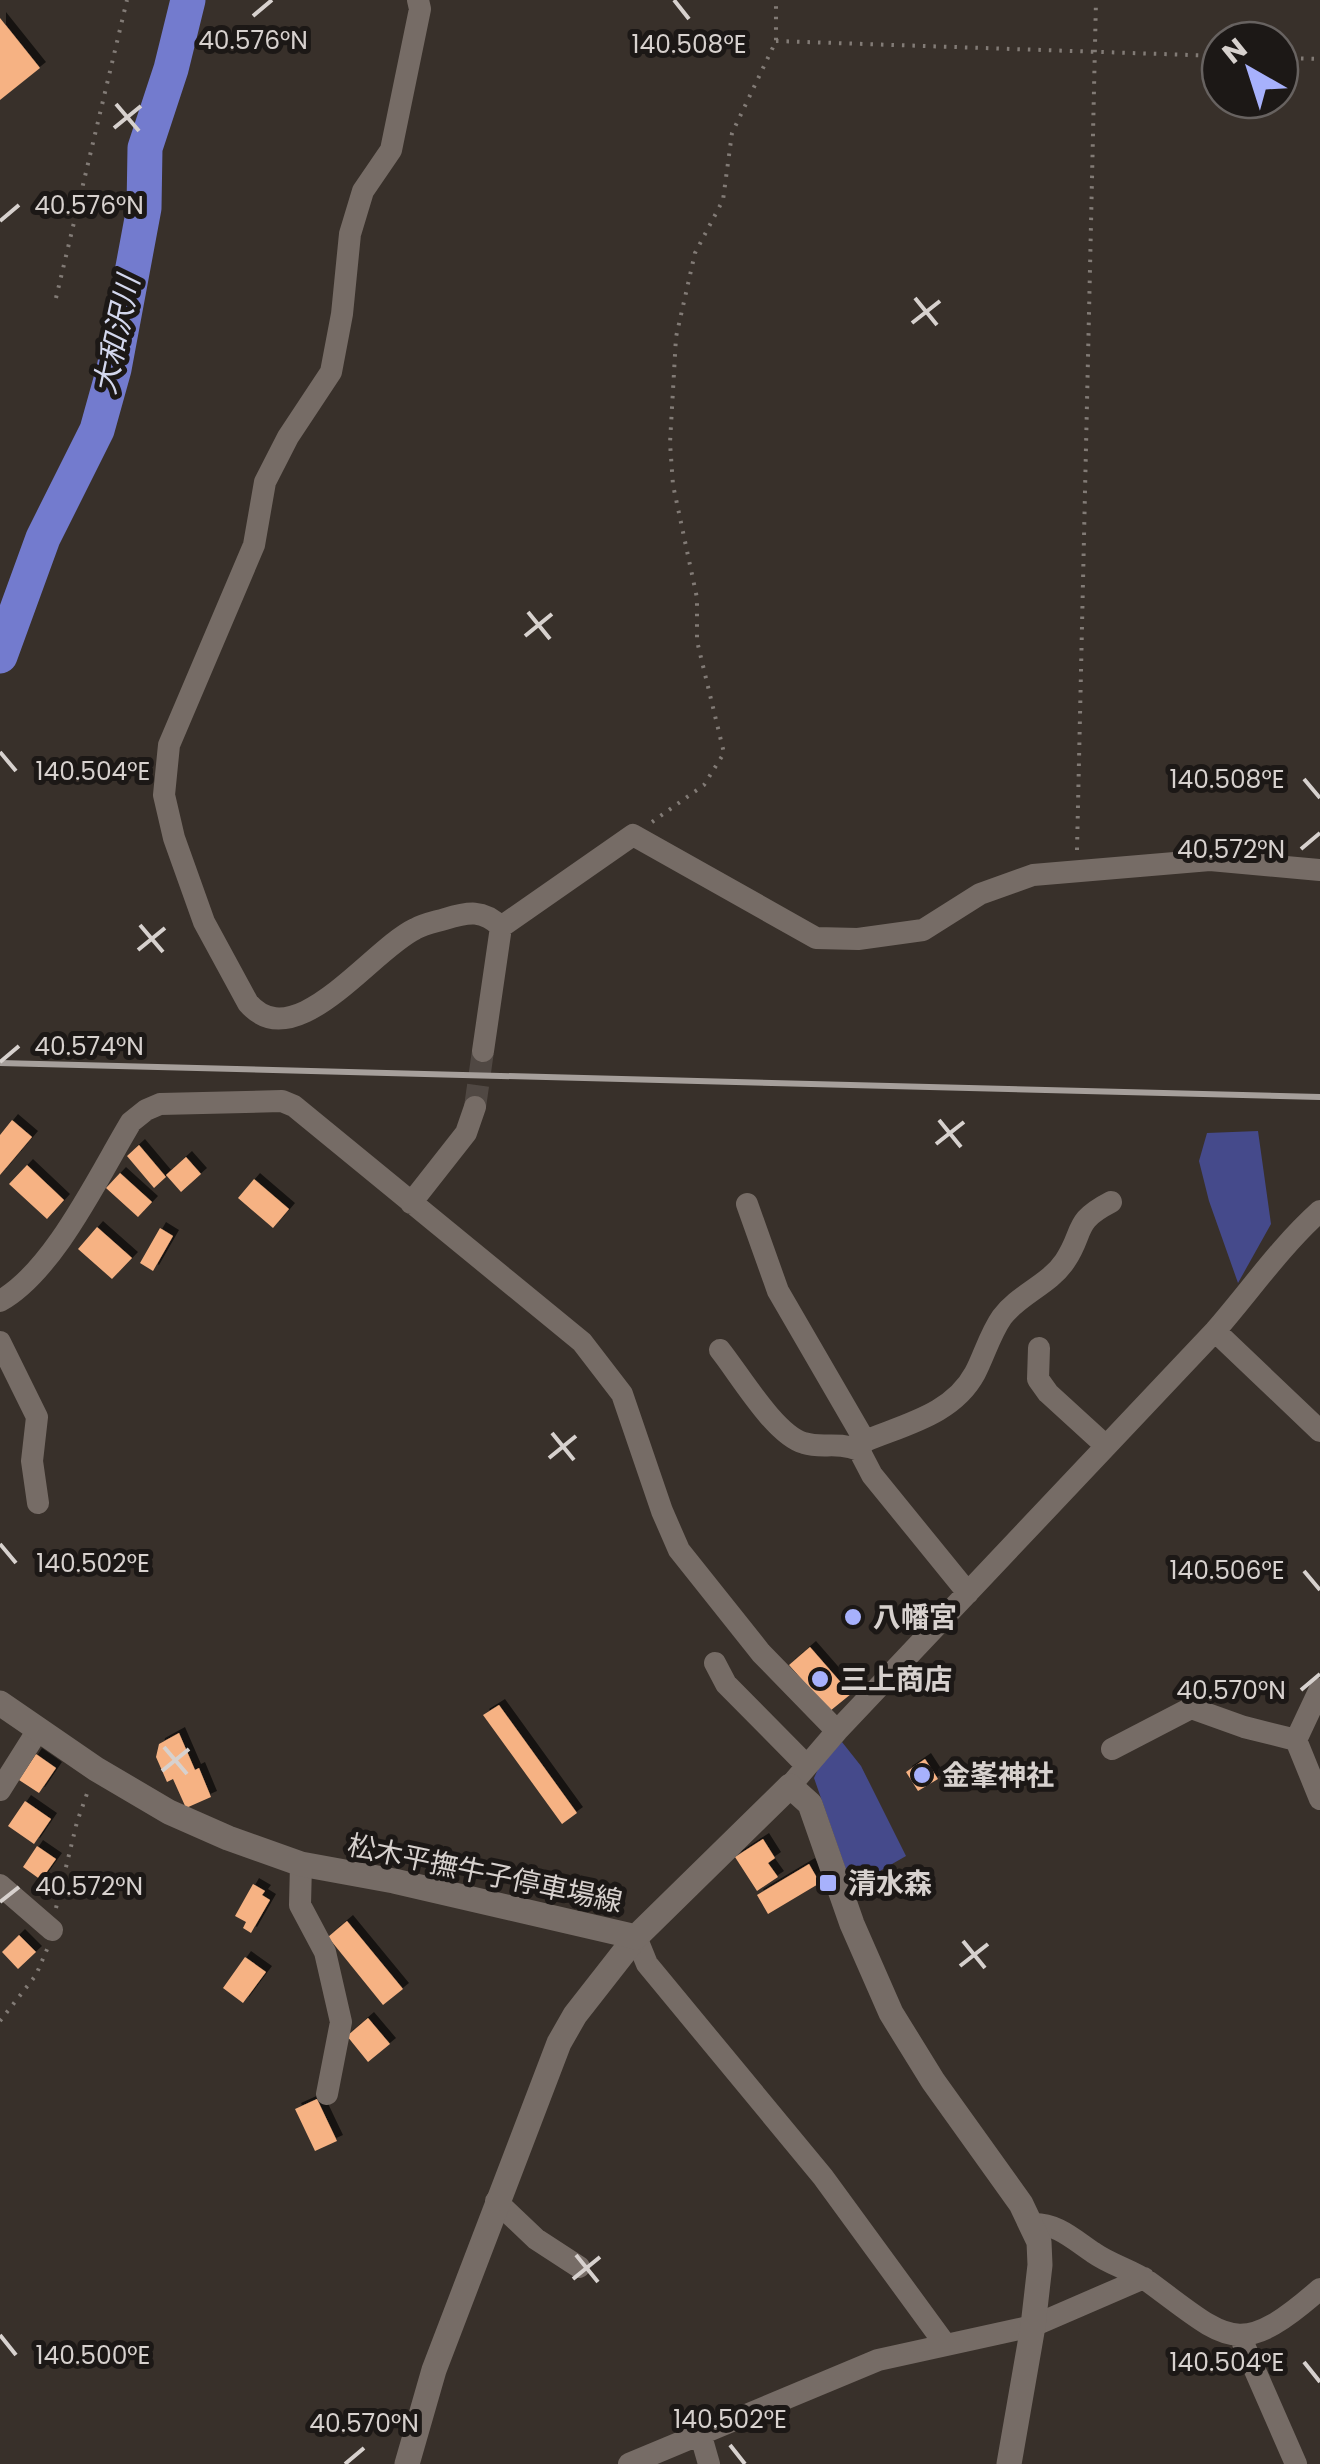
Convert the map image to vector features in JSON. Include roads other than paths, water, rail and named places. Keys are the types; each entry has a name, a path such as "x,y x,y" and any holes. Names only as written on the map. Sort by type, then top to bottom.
{"main road":[{"name":"松木平撫牛子停車場線","path":"0,1703 96,1769 169,1812 228,1838 301,1864 394,1881 636,1937 799,1776"},
{"path":"799,1776 852,1924 891,2013 1032,2224 1040,2265 1009,2464"},
{"path":"407,2464 434,2370 559,2043 574,2015 636,1937"}],"street":[{"path":"418,0 420,9 390,150 362,191 350,234 331,372 288,437 266,482 254,546 169,745 164,795 184,869 204,922 248,1002 276,1021 299,1016 414,929 470,912 490,916 502,927"},
{"path":"483,1051 502,927 633,835 816,938 858,938 923,930 980,894 1033,875 1210,860 1320,870"},
{"path":"0,1301 50,1256 131,1122 146,1110 160,1104 282,1101 294,1106 582,1342 622,1394 679,1550 761,1653 837,1731"},
{"path":"411,1203 466,1132 474,1106"},
{"path":"720,1350 785,1433 804,1443 862,1446 946,1407 960,1396 1001,1318 1023,1296 1050,1278 1067,1259 1077,1230 1090,1212 1110,1202"},
{"path":"747,1204 778,1291 862,1446 872,1475 968,1593"},
{"path":"715,1662 726,1684 799,1776 837,1731 1215,1332 1257,1284 1287,1240 1320,1211"},
{"path":"1215,1332 1320,1432"},
{"path":"0,1342 10,1387 37,1417 32,1461 38,1503"},
{"path":"1039,1348 1038,1379 1048,1394 1106,1446"},
{"path":"1320,1689 1296,1740 1320,1799"},
{"path":"1112,1749 1191,1708 1296,1740"},
{"path":"0,1790 38,1730"},
{"path":"301,1864 300,1905 324,1952 341,2022 327,2094"},
{"path":"0,1885 21,1916 52,1930"},
{"path":"636,1937 648,1964 823,2178 945,2344"},
{"path":"496,2201 536,2239 578,2267"},
{"path":"1032,2224 1050,2224 1106,2261 1144,2278 1207,2326 1240,2336 1256,2335 1284,2321 1320,2289"},
{"path":"629,2464 878,2360 1033,2326 1144,2278"},
{"path":"1240,2336 1296,2464"},
{"path":"701,2436 709,2464"}],"waterway":[{"name":"大和沢川","path":"0,656 43,538 97,430 114,369 144,208 145,148 188,0"}],"tunnel":[{"path":"475,1107 483,1051"}],"railway":[{"path":"0,1063 1320,1097"}],"place":[{"name":"八幡宮","path":"853,1617"},
{"name":"三上商店","path":"820,1679"},
{"name":"金峯神社","path":"922,1775"},
{"name":"清水森","path":"828,1883"}]}
